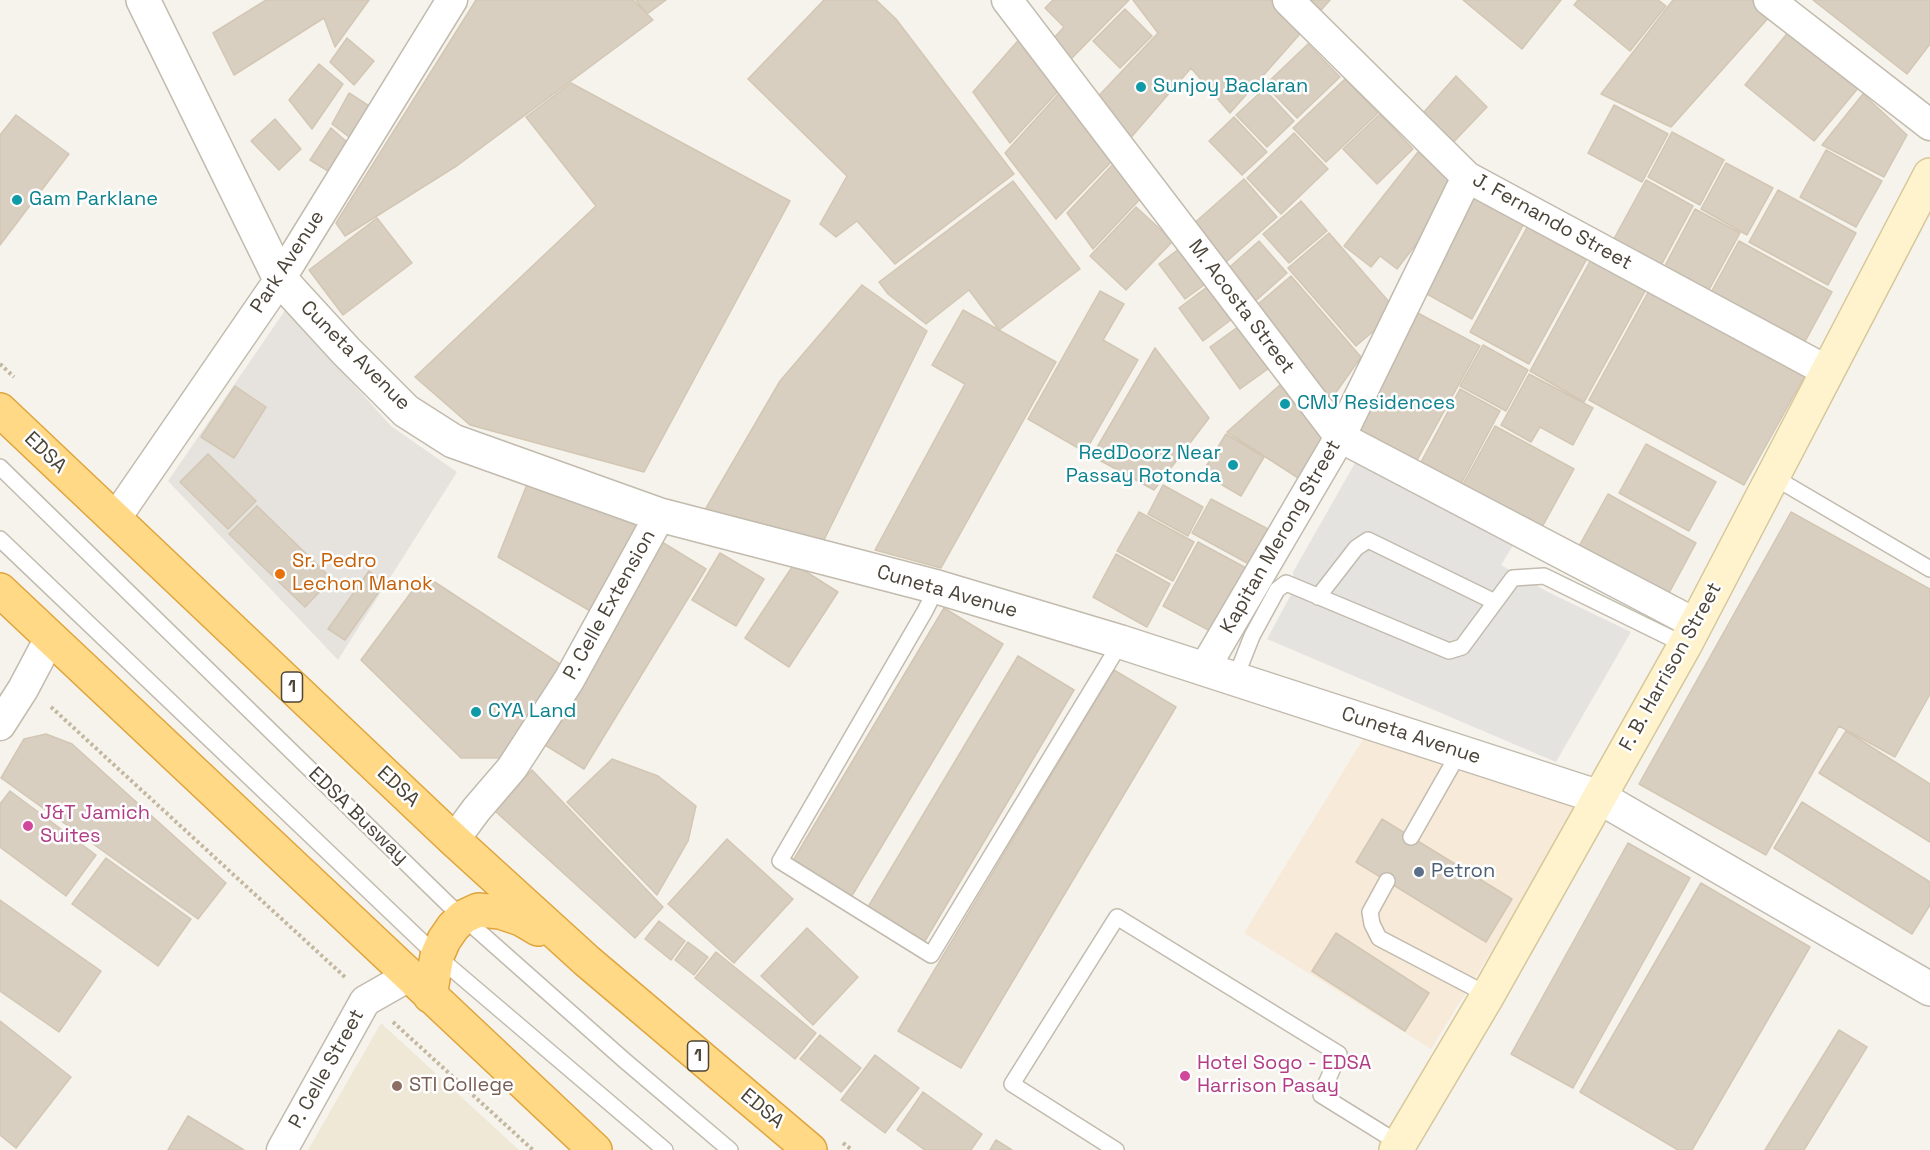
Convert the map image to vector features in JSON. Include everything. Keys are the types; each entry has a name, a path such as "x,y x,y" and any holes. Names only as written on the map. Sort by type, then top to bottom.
{"highway":[{"name":"EDSA","path":"0,410 454,840 587,962 810,1150"},
{"path":"0,590 594,1150"},
{"path":"419,986 453,927 463,917 478,910 500,912 522,918 587,962"}],"main road":[{"name":"F. B. Harrison Street","path":"1398,1147 1488,995 1690,634 1827,371 1926,194"}],"street":[{"name":"Cuneta Avenue","path":"143,0 280,279 346,351 406,411 453,441 660,515 937,587 1121,642 1599,796 1930,989"},
{"name":"Park Avenue","path":"115,519 280,279 453,0"},
{"name":"M. Acosta Street","path":"1007,0 1340,437 1690,634"},
{"name":"J. Fernando Street","path":"1288,0 1467,177 1827,371"},
{"path":"1769,0 1930,125"},
{"name":"Kapitan Merong Street","path":"1204,669 1340,437 1467,177"},
{"name":"P. Celle Extension","path":"454,840 512,768 569,680 660,515"},
{"path":"0,725 50,638"},
{"name":"P. Celle Street","path":"282,1150 365,1001 419,986"}],"lane":[{"name":"EDSA Busway","path":"0,467 463,917 624,1060 730,1150"},
{"path":"1772,476 1930,569"},
{"path":"0,539 437,956 665,1150"},
{"path":"1318,597 1356,548 1368,540 1495,602"},
{"path":"1235,679 1252,636 1277,590 1286,583 1449,651 1462,647 1513,578 1544,576 1690,634"},
{"path":"937,587 780,861 931,955 1121,642"},
{"path":"1411,837 1460,752"},
{"path":"1387,881 1370,912 1372,924 1379,938 1488,995"},
{"path":"1116,1150 1012,1084 1117,917 1340,1054 1321,1095 1398,1147"}],"path":[{"path":"25,684 533,1150"}],"shaded area":[{"path":"286,309 391,426 457,472 338,660 168,481"},
{"path":"1355,463 1514,544 1501,565 1548,592 1631,632 1556,762 1267,639 1294,589 1293,572"},
{"path":"1365,736 1581,806 1431,1049 1244,933"},
{"name":"STI College","path":"381,1023 519,1150 308,1150"}],"building":[{"path":"266,0 369,0 335,47 324,18 234,75 213,33"},
{"path":"476,0 633,0 653,20 458,165 345,236 336,223"},
{"path":"636,0 666,0 647,14"},
{"path":"824,0 876,0 896,19 1014,174 895,264 857,221 836,237 820,224 847,176 748,79"},
{"path":"1053,0 1129,0 1069,61 1050,42 1064,27 1045,8"},
{"name":"Sunjoy Baclaran","path":"1133,0 1330,0 1230,113 1191,68 1121,149 1090,105 1158,33"},
{"path":"1463,0 1561,0 1522,49"},
{"path":"1578,0 1658,0 1666,6 1630,51 1574,5"},
{"path":"1673,0 1753,0 1771,15 1671,127 1601,94"},
{"path":"1813,0 1930,0 1930,44 1907,74"},
{"path":"1125,9 1152,36 1120,68 1093,41"},
{"path":"1790,30 1859,87 1814,141 1745,85"},
{"path":"1023,35 1063,86 1010,143 973,92"},
{"path":"347,38 374,61 354,85 330,62"},
{"path":"1308,44 1340,77 1297,118 1265,85"},
{"path":"319,64 343,84 312,129 289,100"},
{"path":"1456,76 1487,107 1445,151 1415,122"},
{"path":"1345,79 1378,113 1326,162 1293,128"},
{"path":"571,83 790,201 644,472 470,425 415,377 596,206 526,117"},
{"path":"1064,88 1116,157 1056,219 1005,153"},
{"path":"1264,89 1294,121 1267,147 1236,115"},
{"path":"349,93 377,111 358,144 332,124"},
{"path":"1863,94 1907,135 1884,177 1822,145"},
{"path":"1614,105 1668,134 1642,182 1588,153"},
{"path":"1380,114 1413,149 1377,184 1343,149"},
{"name":"Gam Parklane","path":"16,115 69,154 0,245 0,135"},
{"path":"1234,117 1267,152 1242,175 1209,141"},
{"path":"275,119 301,149 279,170 251,141"},
{"path":"331,128 355,149 336,176 310,160"},
{"path":"1672,132 1724,160 1700,205 1648,177"},
{"path":"1294,133 1328,169 1281,214 1247,178"},
{"path":"1826,150 1882,181 1856,227 1800,197"},
{"path":"1418,152 1461,186 1397,269 1380,256 1371,267 1344,246"},
{"path":"1116,161 1143,196 1093,249 1067,213"},
{"path":"1726,163 1773,188 1747,235 1701,209"},
{"path":"1244,179 1277,217 1225,263 1191,226"},
{"path":"1646,180 1693,206 1658,271 1610,246"},
{"path":"1013,181 1080,269 999,330 969,290 926,324 888,294 879,282"},
{"path":"1472,190 1526,220 1472,319 1418,289"},
{"path":"1778,190 1856,233 1828,285 1749,242"},
{"path":"1301,201 1327,231 1289,263 1263,234"},
{"path":"1136,207 1173,241 1126,290 1090,256"},
{"path":"1695,209 1740,233 1705,297 1661,273"},
{"path":"377,218 412,263 343,315 309,270"},
{"path":"1531,220 1590,253 1529,364 1470,332"},
{"path":"1329,233 1397,311 1356,346 1288,268"},
{"path":"1259,241 1287,273 1251,305 1223,273"},
{"path":"1739,241 1832,292 1802,347 1709,296"},
{"path":"1184,245 1211,280 1185,299 1159,264"},
{"path":"1594,254 1649,284 1584,402 1530,371"},
{"path":"1291,276 1361,357 1325,408 1251,310"},
{"path":"1211,284 1236,316 1203,341 1179,308"},
{"path":"862,285 927,331 822,544 702,515 780,381"},
{"path":"1651,287 1807,372 1744,485 1589,400"},
{"path":"1100,291 1124,304 1103,340 1138,360 1085,452 1028,419"},
{"path":"963,310 1056,362 941,568 875,550 965,384 932,365"},
{"path":"1414,311 1480,346 1415,464 1350,429"},
{"path":"1242,324 1272,366 1240,389 1210,347"},
{"path":"1483,345 1528,370 1506,411 1460,386"},
{"path":"1155,348 1209,418 1154,490 1092,456"},
{"path":"1529,374 1593,408 1573,445 1540,427 1531,442 1501,425"},
{"name":"CMJ Residences","path":"1290,376 1336,437 1309,485 1227,432"},
{"path":"235,386 266,407 234,458 201,437"},
{"path":"1460,389 1500,411 1461,484 1421,462"},
{"path":"1495,426 1574,469 1541,529 1462,486"},
{"name":"RedDoorz Near Passay Rotonda","path":"1226,434 1264,457 1241,496 1202,473"},
{"path":"1646,444 1716,482 1689,531 1619,493"},
{"path":"208,454 256,501 228,529 180,482"},
{"path":"530,477 642,517 592,612 498,557"},
{"path":"1163,485 1203,507 1188,536 1148,514"},
{"path":"1608,494 1696,543 1668,595 1579,546"},
{"path":"1211,499 1268,529 1249,564 1192,533"},
{"path":"257,506 332,579 305,607 229,534"},
{"path":"1139,512 1194,542 1173,581 1117,551"},
{"path":"1791,512 1930,589 1930,694 1895,757 1839,726 1766,855 1639,784"},
{"path":"662,542 706,569 584,769 540,742"},
{"path":"1198,542 1248,569 1214,633 1163,606"},
{"path":"720,553 764,579 736,626 692,600"},
{"path":"1116,554 1170,584 1147,627 1093,597"},
{"path":"794,564 838,592 789,667 745,638"},
{"path":"369,571 385,583 345,640 328,629"},
{"name":"CYA Land","path":"424,575 563,666 512,758 461,758 361,660"},
{"path":"944,608 1003,644 850,899 791,864"},
{"path":"1018,656 1074,690 922,946 865,912"},
{"path":"1114,670 1176,707 961,1068 898,1031"},
{"path":"1846,731 1930,784 1930,842 1819,773"},
{"path":"46,734 72,744 226,883 198,919 1,778 24,739"},
{"path":"612,759 658,776 696,806 688,841 657,895 567,802"},
{"path":"532,770 663,907 635,938 495,811"},
{"name":"J&T Jamich Suites","path":"10,791 96,855 66,896 0,847 0,804"},
{"path":"1802,802 1930,882 1930,905 1912,934 1774,848"},
{"name":"Petron","path":"1382,819 1512,899 1486,942 1356,862"},
{"path":"727,839 793,899 734,963 668,904"},
{"path":"1628,843 1690,878 1573,1088 1511,1054"},
{"path":"106,858 191,919 158,966 72,904"},
{"path":"1701,883 1810,947 1692,1150 1678,1150 1580,1092"},
{"path":"0,900 101,971 59,1032 0,991"},
{"path":"659,921 685,941 671,960 645,939"},
{"path":"807,928 858,977 813,1025 761,976"},
{"path":"1336,933 1429,993 1405,1031 1312,971"},
{"path":"688,942 708,957 694,975 675,960"},
{"path":"716,952 816,1033 795,1059 695,978"},
{"path":"0,1021 71,1077 16,1148 0,1135"},
{"path":"1839,1030 1867,1047 1804,1150 1765,1150"},
{"path":"820,1035 861,1068 841,1092 800,1059"},
{"path":"875,1055 919,1088 885,1133 841,1100"},
{"path":"923,1092 982,1134 971,1150 925,1150 897,1130"},
{"path":"188,1116 244,1150 168,1150"},
{"path":"996,1140 1012,1150 990,1150"}],"place":[{"name":"Sunjoy Baclaran","path":"1141,87"},
{"name":"Gam Parklane","path":"17,200"},
{"name":"CMJ Residences","path":"1285,404"},
{"name":"RedDoorz Near Passay Rotonda","path":"1233,465"},
{"name":"Sr. Pedro Lechon Manok","path":"280,574"},
{"name":"CYA Land","path":"476,712"},
{"name":"J&T Jamich Suites","path":"28,826"},
{"name":"Petron","path":"1419,872"},
{"name":"Hotel Sogo - EDSA Harrison Pasay","path":"1185,1076"},
{"name":"STI College","path":"397,1086"}]}
